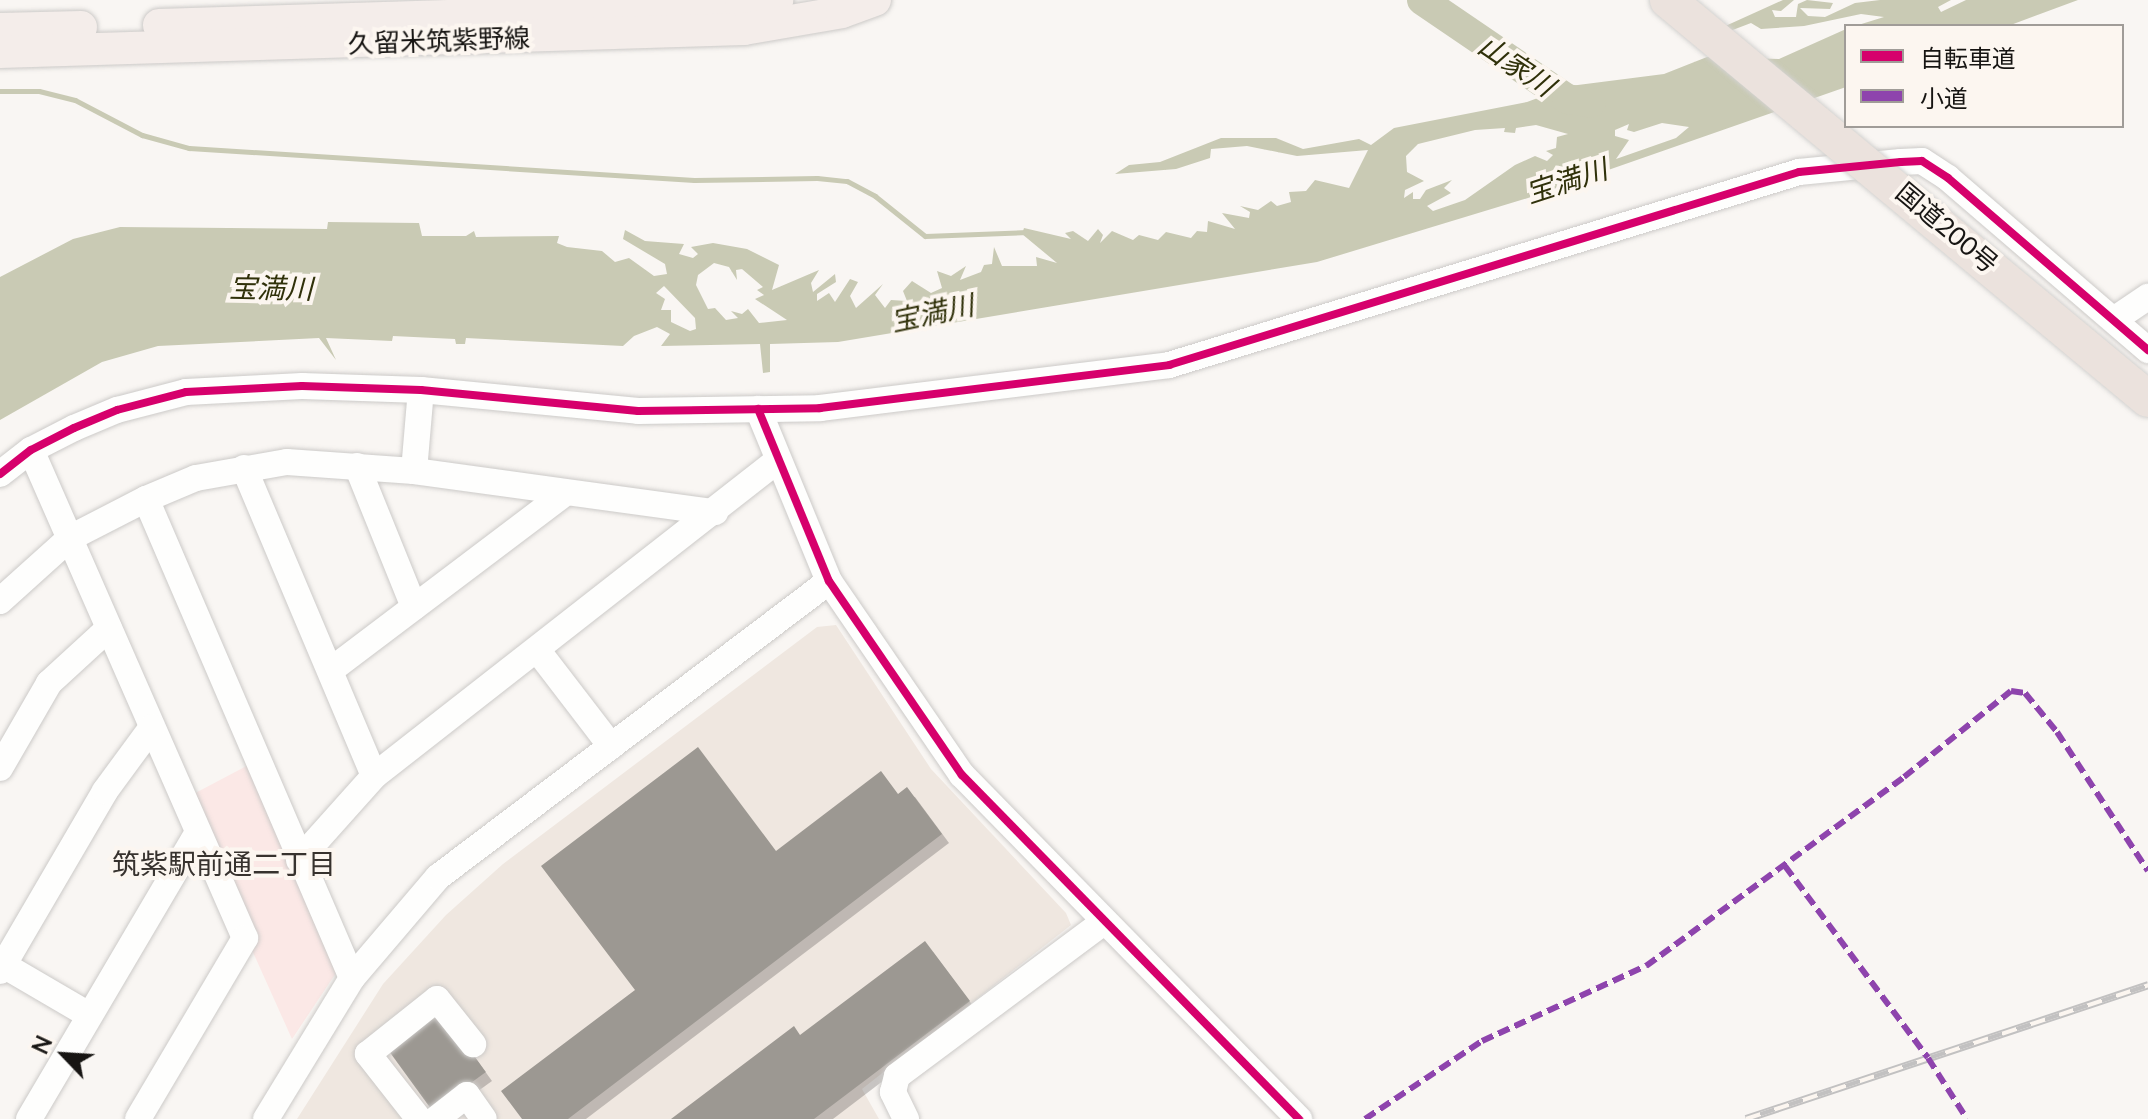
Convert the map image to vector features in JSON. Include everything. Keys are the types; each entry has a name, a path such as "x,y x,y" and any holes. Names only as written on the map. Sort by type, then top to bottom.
{"highway":[{"name":"国道200号","path":"1668,0 2148,399"}],"main road":[{"name":"久留米筑紫野線","path":"0,29 741,7 777,0"},
{"name":"久留米筑紫野線","path":"0,52 744,29 842,12 875,0"}],"street":[{"path":"0,474 31,450 117,410 186,392 302,386 421,390 638,411 820,408 1169,365 1799,172 1901,162 1922,161 1948,178 2148,350"},
{"path":"2115,319 2148,297"},
{"path":"414,471 421,390"},
{"path":"758,409 829,581 962,775 1102,923 1299,1119"},
{"path":"31,450 245,938 138,1119"},
{"path":"299,860 374,776 538,651 778,460"},
{"path":"0,601 70,538 146,499 196,478 287,462 414,471 715,512"},
{"path":"357,466 414,607"},
{"path":"244,468 374,776"},
{"path":"331,670 565,493"},
{"path":"146,499 352,978"},
{"path":"266,1119 352,978 438,877 829,581"},
{"path":"0,768 49,683 109,628"},
{"path":"538,651 611,746"},
{"path":"89,1015 1,966 105,791 152,727"},
{"path":"29,1119 198,832"},
{"path":"906,1119 893,1092 897,1076 1102,923"},
{"path":"419,1119 368,1054 437,999 473,1044"},
{"path":"436,1119 467,1095 484,1119"}],"shaded area":[{"path":"836,625 931,769 1066,913 1071,925 862,1089 879,1119 297,1119 383,984 446,915 503,864 817,627"},
{"path":"256,761 344,961 292,1039 184,799"}],"water":[{"path":"1783,0 1794,0 1781,11 1772,10 1775,17 1796,17 1798,4 1807,0 1833,3 1830,9 1800,8 1808,16 1825,17 1855,3 1880,0 1951,0 1938,7 1941,12 1966,0 2078,0 2013,24 1861,24 1884,17 1861,14 1804,26 1761,29 1751,23 1730,31 1721,28"},
{"name":"宝満川","path":"1844,30 1844,88 1528,198 1317,262 838,342 770,344 770,372 763,373 760,344 661,346 670,334 657,327 634,336 623,346 466,338 465,344 456,344 455,339 393,336 392,341 326,338 336,360 319,338 158,346 102,362 0,420 0,277 73,239 120,227 327,229 328,222 419,223 422,236 466,236 474,231 476,237 559,236 557,243 567,247 602,251 615,262 629,258 654,276 667,274 665,264 623,239 625,230 645,241 684,244 679,254 693,258 698,254 691,247 713,243 747,249 779,265 772,290 819,270 811,283 813,292 835,274 836,282 817,294 817,301 829,293 835,302 850,279 858,282 850,296 856,308 883,284 875,295 885,308 891,300 907,301 903,291 912,281 931,293 942,288 937,271 951,276 966,266 960,280 981,272 984,265 992,264 994,247 1002,266 1037,266 1036,257 1057,263 1022,234 1024,228 1071,239 1065,233 1073,231 1088,241 1098,229 1103,235 1100,243 1112,231 1133,240 1139,235 1158,240 1166,232 1191,238 1197,231 1207,232 1208,221 1235,229 1222,213 1249,218 1250,212 1240,206 1258,210 1271,201 1277,206 1291,202 1289,192 1306,191 1315,180 1349,188 1368,150 1297,156 1247,146 1211,149 1210,158 1176,169 1115,174 1129,165 1160,162 1221,138 1276,138 1303,149 1359,139 1371,145 1394,128 1527,102 1570,86 1664,74 1707,57 1779,59","holes":["1662,123 1689,127 1676,138 1616,159 1629,140 1615,136 1615,130 1629,124 1627,130 1634,132","1536,125 1568,134 1557,137 1556,148 1546,151 1553,155 1547,161 1535,156 1515,165 1465,200 1433,211 1427,206 1451,193 1444,188 1452,180 1426,190 1420,199 1413,199 1413,192 1404,198 1405,190 1424,181 1407,172 1406,156 1418,144 1475,130 1505,128 1504,132 1515,133 1516,128","714,263 729,267 737,280 736,270 742,269 763,287 757,290 764,295 755,299 787,320 759,323 748,309 742,314 731,311 738,318 726,320 715,308 708,309 696,285 698,275","664,286 695,318 696,329 690,331 671,322 671,310 661,310 665,299 656,293"]}],"building":[{"path":"698,747 776,851 881,771 898,794 907,787 942,834 568,1119 522,1119 501,1091 635,990 541,866"},
{"path":"925,941 970,1001 814,1119 671,1119 794,1026 800,1035"},
{"path":"440,1009 486,1072 432,1111 387,1048"}],"waterway":[{"name":"山家川","path":"1422,0 1567,99 1591,103"},
{"path":"0,91 39,91 75,100 142,135 189,148 694,180 817,178 847,181 875,196 925,236 1027,232"}],"railway":[{"path":"1746,1119 2148,985"}],"marked path":[{"path":"1365,1119 1482,1041 1646,966 1904,777 2011,691 2025,693 2057,732 2148,871"},
{"path":"1785,866 1928,1058 1967,1119"}],"cycle path":[{"path":"0,474 31,450 74,428 117,410 186,392 302,386 421,390 638,411 820,408 1169,365 1799,172 1901,162 1922,161 1948,178 2148,350"},
{"path":"758,409 829,581 962,775 1299,1119"}],"district":[{"name":"筑紫駅前通二丁目","path":"224,863"}]}
